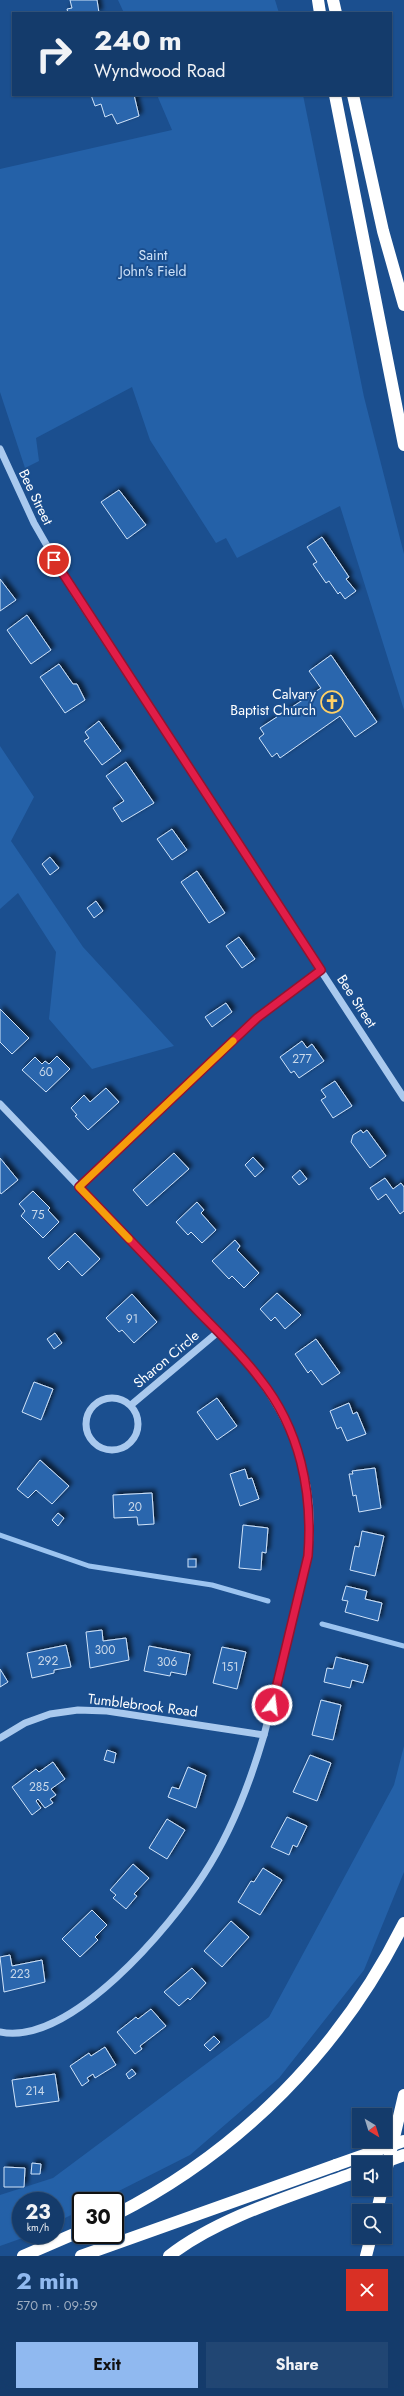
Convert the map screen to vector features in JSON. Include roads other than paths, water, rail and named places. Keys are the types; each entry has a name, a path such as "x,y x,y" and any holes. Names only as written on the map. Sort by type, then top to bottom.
{"highway":[{"path":"318,0 320,12"},
{"path":"333,0 336,12"},
{"path":"335,96 404,445"},
{"path":"353,96 383,231 404,305"},
{"path":"124,2209 198,2166 246,2128 278,2098 315,2059 349,2015 380,1967 404,1923"},
{"path":"390,2156 404,2095"},
{"path":"81,2256 404,2141"},
{"path":"392,2159 404,2155"},
{"path":"169,2256 194,2238 220,2225 352,2174"},
{"path":"23,2256 72,2235"},
{"path":"366,2256 369,2244"}],"street":[{"name":"Bee Street","path":"0,449 34,523 73,591 404,1098"},
{"path":"79,1187 257,1018 321,970"},
{"path":"0,1104 243,1358 276,1402 298,1448 308,1500 310,1531 308,1556 253,1774 224,1840 205,1873 156,1937 106,1986 67,2015 44,2028 26,2033 0,2032"},
{"name":"Sharon Circle","path":"131,1405 218,1332"},
{"name":"Sharon Circle","path":"113,1398 122,1400 131,1405 136,1414 138,1424 136,1435 131,1442 122,1448 112,1449 101,1447 93,1441 86,1425 87,1416 94,1405 103,1400 113,1398"},
{"name":"Tumblebrook Road","path":"0,1738 25,1723 50,1714 78,1710 107,1711 264,1735"}],"waterway":[{"path":"0,1535 89,1566 212,1585 268,1601"},
{"path":"322,1624 404,1646"}],"place":[{"name":"Calvary Baptist Church","path":"332,702"}],"park label":[{"name":"Saint John's Field","path":"153,264"}]}
